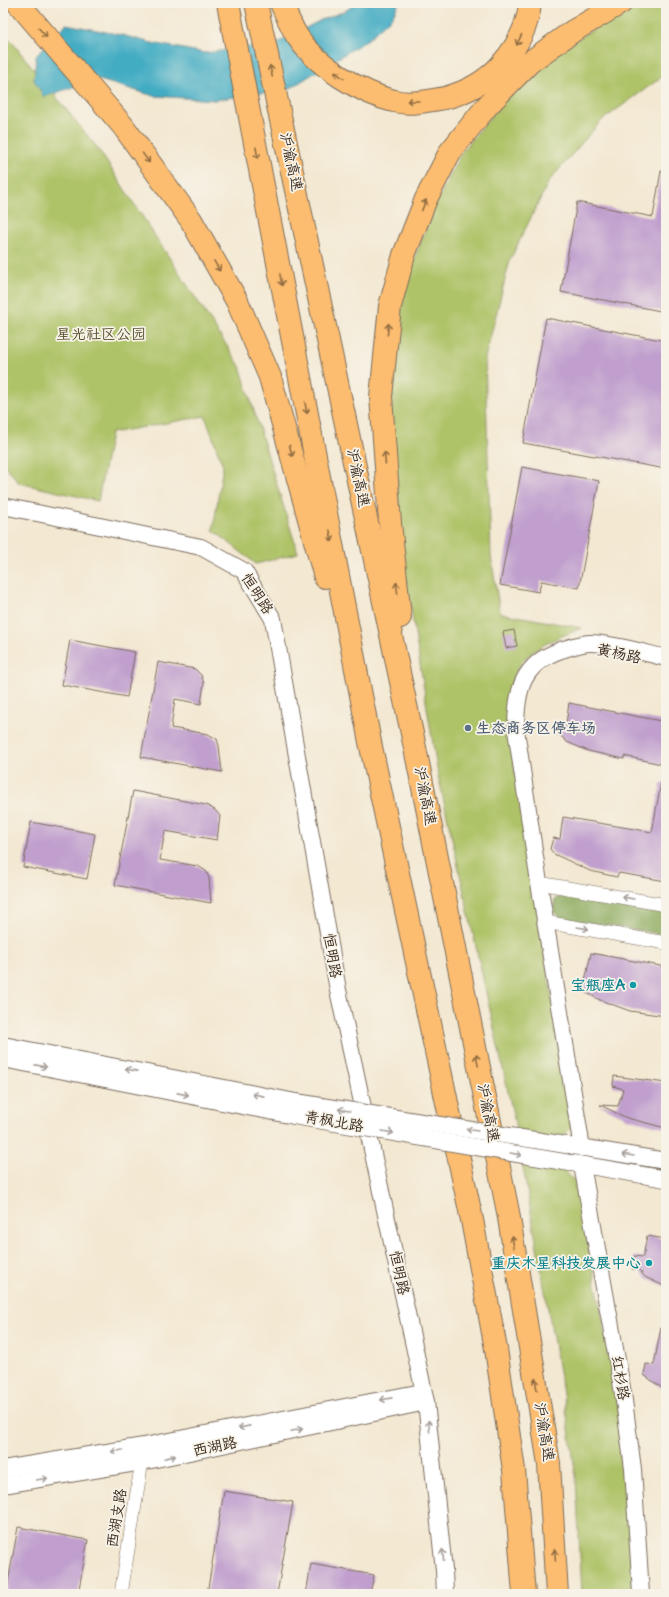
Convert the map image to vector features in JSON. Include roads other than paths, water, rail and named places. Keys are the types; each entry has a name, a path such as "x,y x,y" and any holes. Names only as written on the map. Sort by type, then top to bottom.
{"highway":[{"path":"18,3 123,126 191,220 237,301 270,377 370,742"},
{"name":"沪渝高速","path":"256,3 280,109 413,738 508,1212 549,1464 557,1594"},
{"path":"281,3 297,36 319,60 344,80 373,94 394,101 429,101 462,94 491,77 514,50 529,19 530,3"},
{"path":"413,738 390,523 381,397 390,306 404,255 426,199 450,152 487,106 530,62 573,31 621,3"},
{"name":"沪渝高速","path":"229,5 370,742 472,1220 496,1349 514,1470 524,1594"}],"street":[{"name":"恒明路","path":"3,506 201,547 244,571 273,619 338,990 425,1397 444,1570 444,1594"},
{"path":"582,1148 539,883 516,730 516,709 520,689 528,672 541,660 572,646 591,643 666,658"},
{"name":"黄杨路","path":"572,646 666,664"},
{"path":"539,883 666,905"},
{"path":"545,922 666,942"},
{"name":"青枫北路","path":"3,1045 295,1109 576,1164 666,1179"},
{"name":"青枫北路","path":"3,1059 295,1109 566,1145 666,1161"},
{"name":"红杉路","path":"576,1164 623,1392 633,1468 641,1594"},
{"name":"西湖路","path":"3,1469 425,1397"},
{"name":"西湖路","path":"3,1485 142,1462 425,1397"},
{"name":"西湖支路","path":"121,1594 144,1446"}],"water":[{"path":"357,3 399,3 392,17 367,40 289,89 215,100 154,96 96,79 44,97 34,80 36,56 66,24 205,53 277,43 321,20 345,11"}],"place":[{"name":"生态商务区停车场","path":"468,728"},
{"name":"宝瓶座A","path":"633,985"},
{"name":"重庆木星科技发展中心","path":"649,1263"}],"park label":[{"name":"星光社区公园","path":"101,334"}]}
